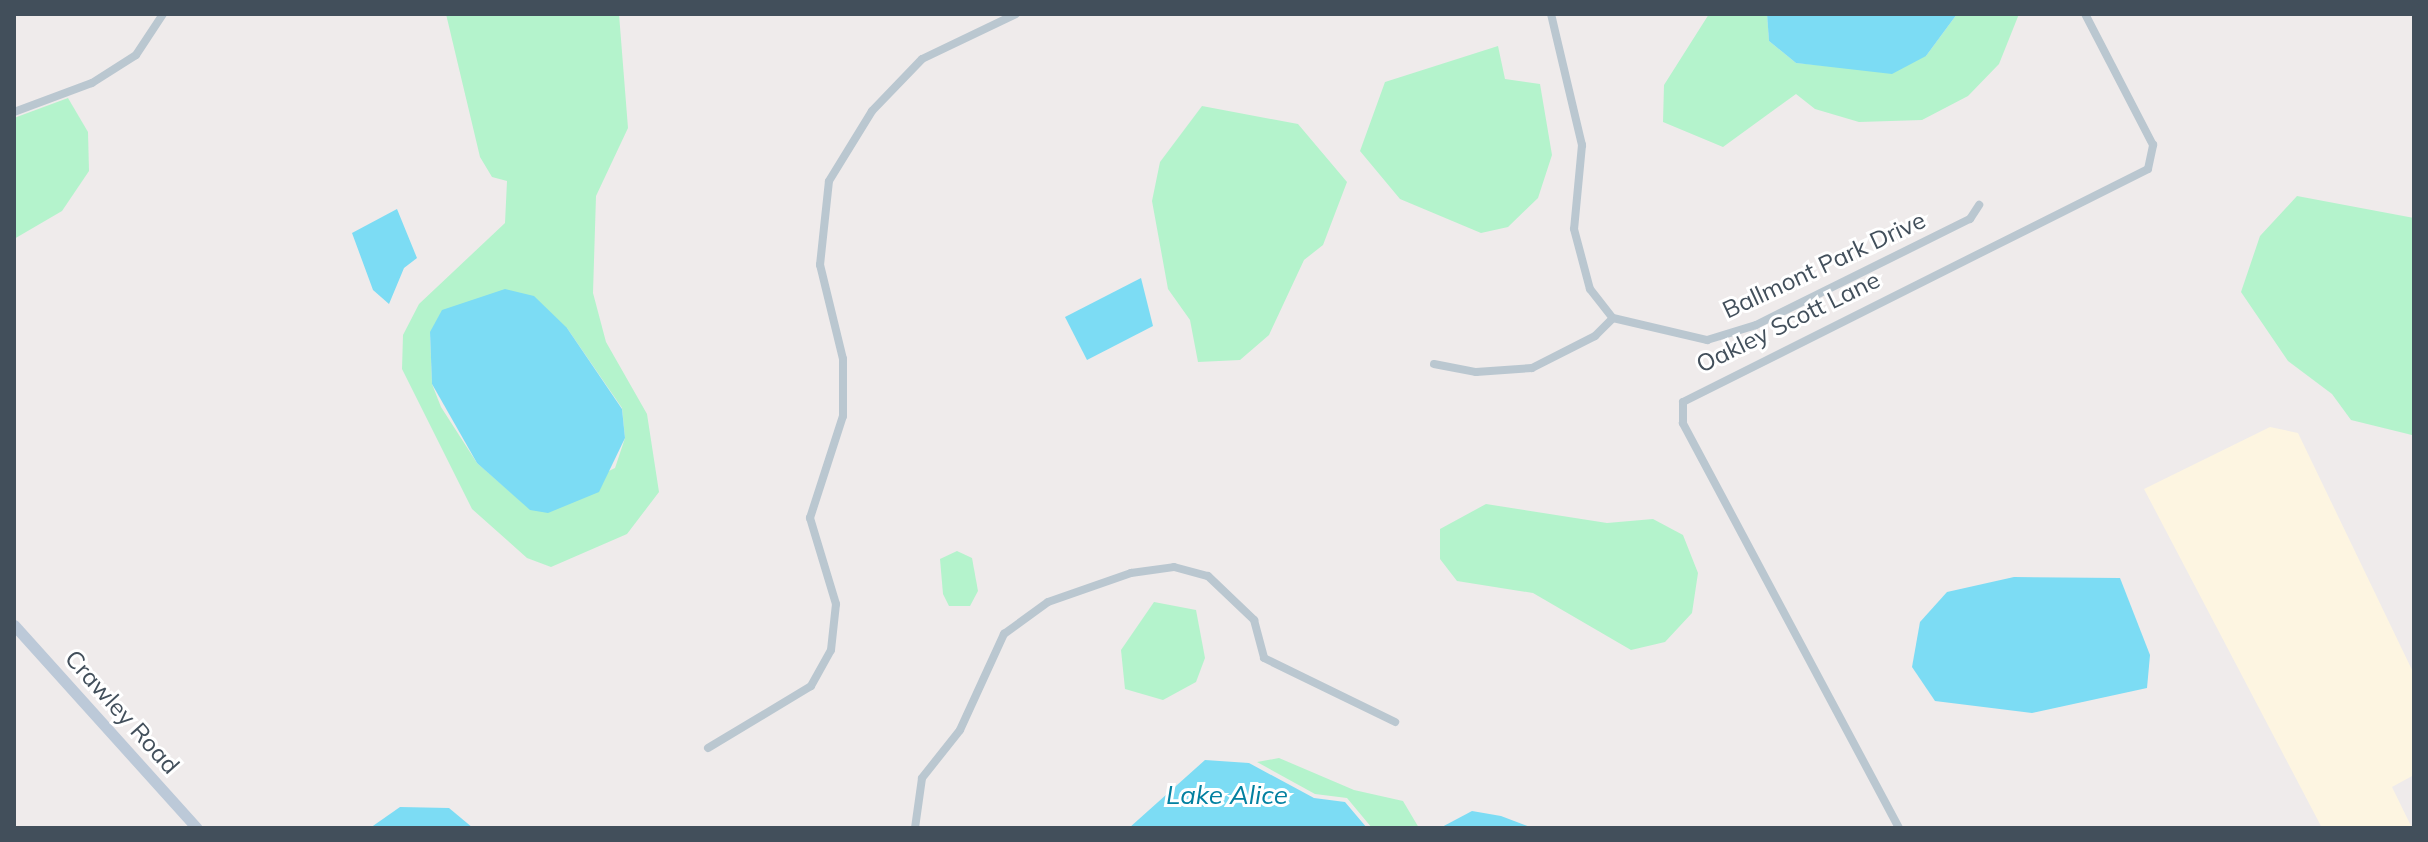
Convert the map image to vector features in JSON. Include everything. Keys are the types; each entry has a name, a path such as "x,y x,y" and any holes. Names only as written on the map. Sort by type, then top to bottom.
{"street":[{"path":"14,112 92,83 136,55 163,14"},
{"path":"708,748 811,686 831,650 836,604 810,518 843,416 843,359 820,265 829,181 872,111 922,59 1016,14"},
{"path":"1434,364 1476,372 1532,368 1595,336 1613,318 1590,289 1574,229 1582,145 1551,14"},
{"name":"Oakley Scott Lane","path":"1899,828 1683,423 1683,402 2148,169 2153,145 2085,14"},
{"name":"Ballmont Park Drive","path":"1613,318 1707,340 1756,325 1970,219 1979,205"},
{"path":"915,828 922,778 960,730 1004,634 1048,602 1131,573 1174,567 1208,576 1254,620 1264,658 1395,722"},
{"name":"Crawley Road","path":"14,625 190,826"}],"shaded area":[{"path":"2270,427 2298,433 2414,674 2414,775 2392,787 2412,828 2322,828 2144,489"}],"green space":[{"path":"446,14 619,14 628,128 596,196 593,293 606,342 647,414 659,492 627,534 551,567 527,558 472,509 402,369 403,335 419,304 505,223 507,181 492,177 480,157","holes":["567,328 622,408 625,438 615,468 530,509 477,463 441,407 432,384 430,332"]},
{"path":"1709,14 1767,14 1769,41 1796,63 1829,66 1926,56 1957,14 2019,14 1999,64 1968,96 1922,120 1859,122 1815,109 1796,94 1723,147 1663,122 1664,85"},
{"path":"1498,46 1505,79 1540,84 1552,155 1538,198 1508,227 1481,233 1400,199 1360,151 1385,82"},
{"path":"68,98 88,132 89,171 62,211 14,239 14,118"},
{"path":"1202,106 1298,124 1347,182 1323,245 1304,260 1269,335 1240,360 1198,362 1190,320 1168,289 1152,201 1160,162"},
{"path":"2297,196 2414,218 2412,435 2351,420 2332,394 2288,361 2241,292 2260,236"},
{"path":"1486,504 1607,523 1653,519 1683,535 1698,573 1692,613 1665,642 1631,650 1533,593 1457,581 1440,559 1440,529"},
{"path":"957,551 972,558 978,591 970,606 949,606 943,594 940,559"},
{"path":"1154,602 1196,610 1205,658 1196,682 1163,700 1125,689 1121,650"},
{"path":"1279,758 1354,790 1403,801 1419,828 1372,828 1347,798 1315,794 1257,762"}],"water":[{"path":"1767,14 1957,14 1926,56 1892,74 1796,63 1769,41"},
{"path":"397,209 417,258 404,268 389,304 373,290 352,233"},
{"path":"1141,278 1153,326 1087,360 1065,317"},
{"path":"505,289 534,296 567,328 622,409 625,438 599,492 548,513 530,510 477,463 432,384 430,332 442,310"},
{"path":"2014,577 2120,578 2150,655 2147,688 2032,713 1935,701 1912,667 1920,622 1947,592"},
{"name":"Lake Alice","path":"1205,760 1249,763 1314,798 1345,802 1367,828 1129,828"},
{"path":"400,807 449,808 473,828 370,828"},
{"path":"1472,811 1501,816 1533,828 1440,828"}]}
